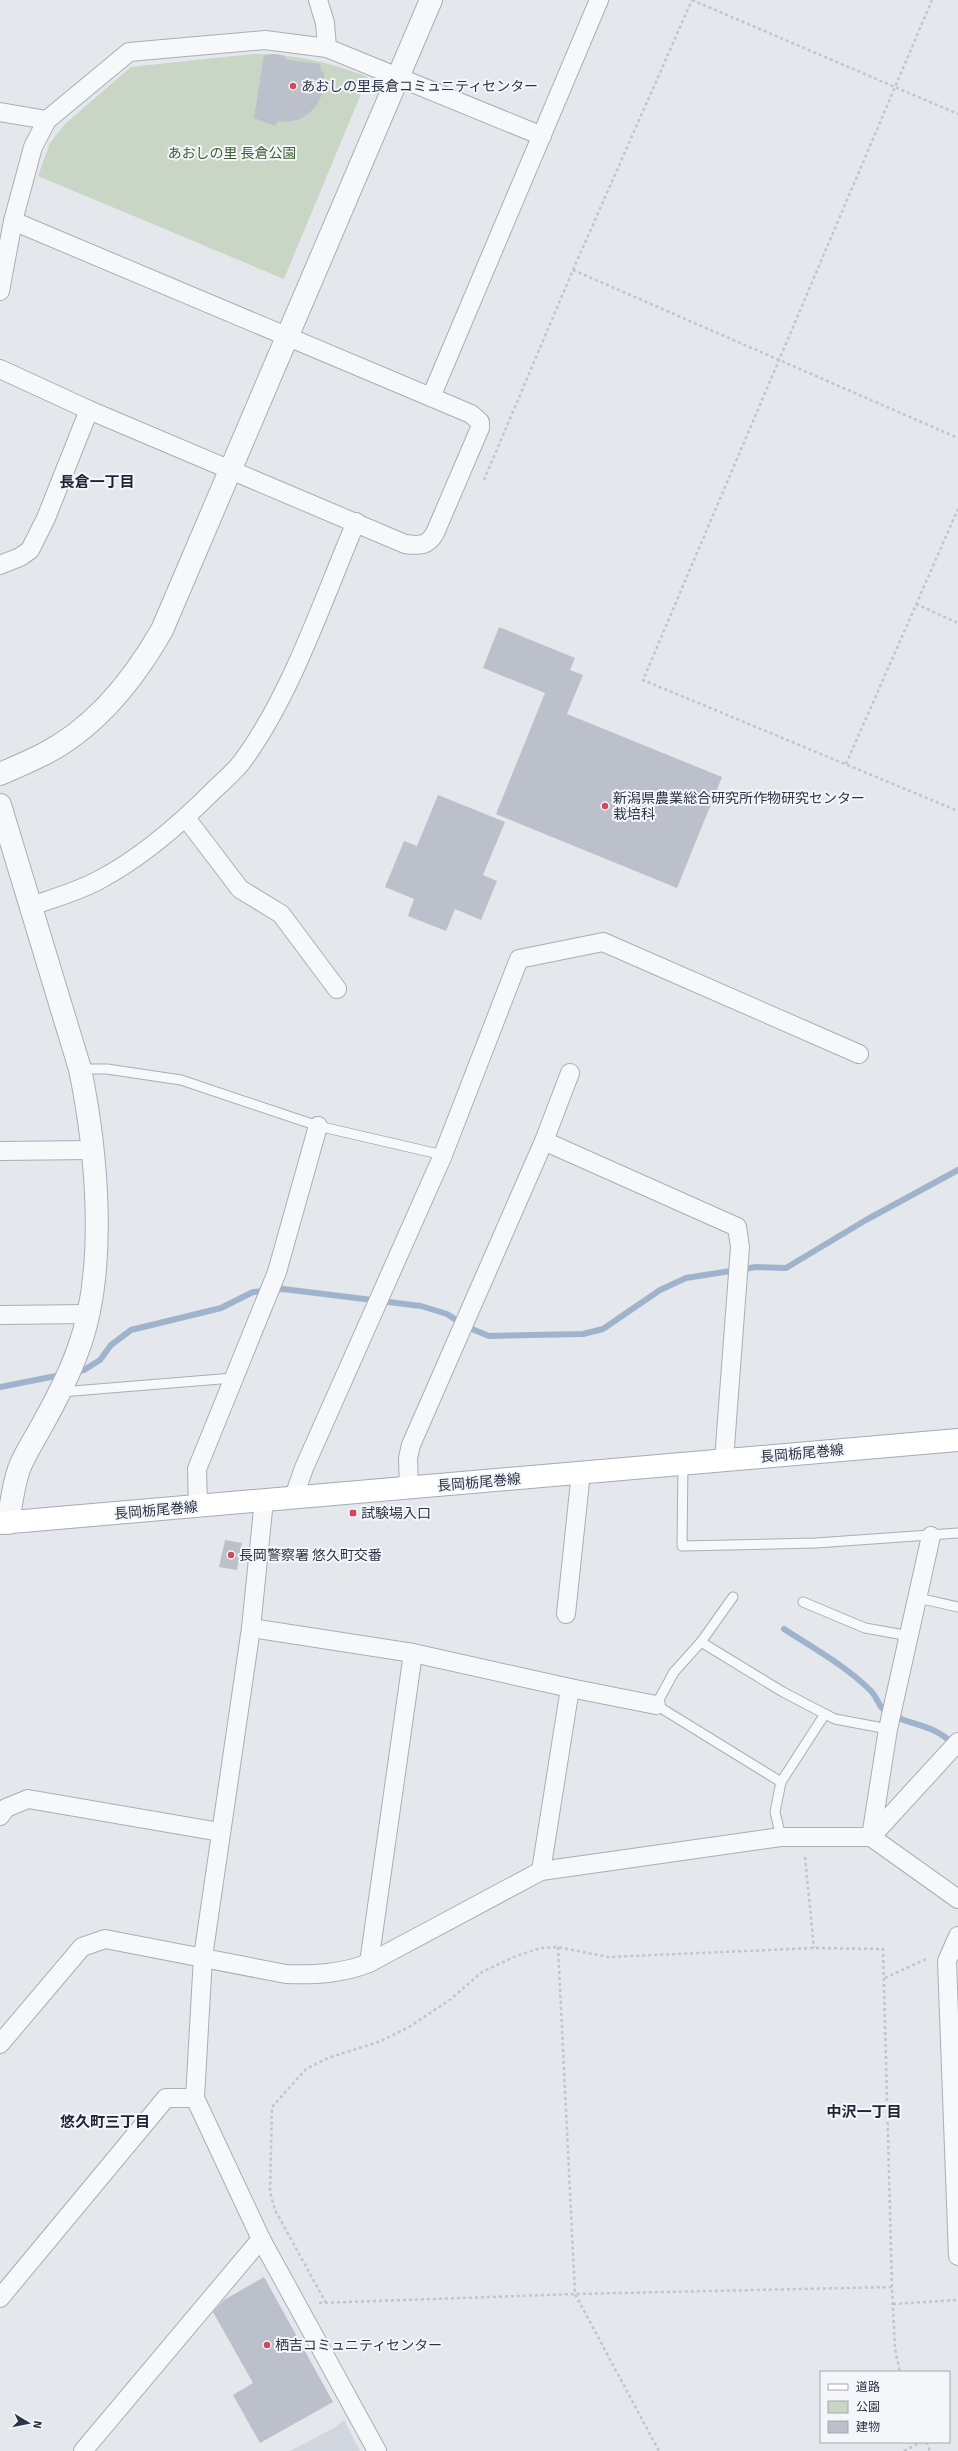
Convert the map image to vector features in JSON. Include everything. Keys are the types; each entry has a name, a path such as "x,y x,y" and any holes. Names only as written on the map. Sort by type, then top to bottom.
{"main road":[{"name":"長岡栃尾巻線","path":"4,1523 409,1489 581,1472 958,1440"}],"street":[{"path":"318,0 325,23 327,48"},
{"path":"0,774 43,755 96,716 146,658 162,630 431,0"},
{"path":"432,397 599,0"},
{"path":"0,291 13,221 33,147 47,120 129,52 265,40 327,48 542,136"},
{"path":"0,112 47,120"},
{"path":"0,369 89,410 405,544 425,545 431,540 480,428 480,422 471,414 287,335 13,221"},
{"path":"0,565 20,557 30,550 46,518 89,410"},
{"path":"31,906 73,892 99,880 138,855 186,818 244,760 275,707 303,648 356,522"},
{"path":"0,805 80,1069 88,1110 96,1222 94,1273 89,1314 78,1350 60,1392 19,1469 4,1523"},
{"path":"186,818 240,889 281,914 337,989"},
{"path":"293,1499 304,1468 443,1155 520,959 603,942 859,1054"},
{"path":"409,1489 408,1458 411,1445 544,1141 570,1074"},
{"path":"198,1506 197,1469 277,1272 318,1126"},
{"path":"544,1141 737,1227 740,1247 724,1460"},
{"path":"0,1151 92,1150"},
{"path":"0,1315 89,1314"},
{"path":"566,1614 581,1472"},
{"path":"264,1500 251,1628 202,1957 196,2098 261,2239 377,2451"},
{"path":"871,1837 888,1729 910,1636 931,1536"},
{"path":"251,1628 413,1653 570,1688 656,1705"},
{"path":"369,1963 413,1653"},
{"path":"541,1871 570,1688"},
{"path":"871,1837 958,1742"},
{"path":"0,1816 6,1808 28,1799 220,1832"},
{"path":"0,2044 82,1947 105,1939 286,1974 312,1975 347,1971 369,1963 541,1871 781,1837 871,1837 958,1899"},
{"path":"957,1938 947,1961 958,2256"},
{"path":"0,2298 166,2098 196,2098"},
{"path":"83,2451 261,2239"}],"lane":[{"path":"80,1069 107,1070 180,1080 318,1126 443,1155"},
{"path":"60,1392 233,1378"},
{"path":"683,1463 682,1546 816,1543 958,1533"},
{"path":"733,1597 701,1642 674,1672 656,1705 781,1782"},
{"path":"918,1598 958,1607"},
{"path":"803,1602 865,1628 910,1636"},
{"path":"701,1642 783,1692 824,1714 835,1719 888,1729"},
{"path":"781,1837 775,1812 781,1782 824,1714"}],"path":[{"path":"484,480 573,270 692,0 958,114"},
{"path":"932,0 643,680 958,811"},
{"path":"573,270 958,438"},
{"path":"846,765 958,508"},
{"path":"916,604 958,623"},
{"path":"803,1837 814,1948"},
{"path":"885,1978 927,1959 957,1938"},
{"path":"558,1947 575,2294 659,2451"},
{"path":"326,2303 275,2210 270,2192 272,2107 306,2069 328,2058 381,2041 409,2027 451,1999 482,1972 541,1948 558,1947 608,1957 814,1948 883,1949 885,1978 892,2287 895,2349 900,2371"},
{"path":"296,2304 575,2294 892,2287"},
{"path":"893,2304 958,2300"},
{"path":"904,2451 919,2443"}],"shaded area":[{"path":"344,2420 360,2451 290,2451 334,2428"}],"green space":[{"name":"あおしの里 長倉公園","path":"252,54 298,57 338,67 368,77 284,279 38,176 50,143 65,124 131,67"}],"building":[{"name":"あおしの里長倉コミュニティセンター","path":"264,55 283,55 287,60 320,64 321,71 324,72 324,81 329,81 316,106 309,113 300,119 287,122 278,121 275,126 254,118"},
{"name":"新潟県農業総合研究所作物研究センター 栽培科","path":"499,627 575,658 570,670 583,675 567,714 722,777 677,888 496,814 545,693 483,668"},
{"path":"438,795 505,822 483,875 497,881 481,920 455,909 446,931 408,916 414,899 385,887 404,841 417,846"},
{"name":"長岡警察署 悠久町交番","path":"225,1540 242,1543 237,1570 219,1567"},
{"name":"栖吉コミュニティセンター","path":"264,2277 333,2402 260,2443 233,2395 253,2383 213,2312 224,2300"}],"waterway":[{"path":"74,1372 84,1370 100,1360 111,1345 131,1330 221,1308 253,1292 283,1289 421,1306 447,1314 467,1327 489,1336 583,1334 603,1329 660,1290 686,1278 756,1267 786,1268 866,1220 958,1170"},
{"path":"0,1387 61,1375"},
{"path":"784,1629 851,1673 871,1691 883,1709 900,1718 935,1731 953,1744"}],"place":[{"name":"あおしの里長倉コミュニティセンター","path":"293,86"},
{"name":"新潟県農業総合研究所作物研究センター 栽培科","path":"605,806"},
{"name":"試験場入口","path":"353,1513"},
{"name":"長岡警察署 悠久町交番","path":"231,1555"},
{"name":"栖吉コミュニティセンター","path":"267,2345"}],"district":[{"name":"長倉一丁目","path":"97,482"},
{"name":"中沢一丁目","path":"864,2112"},
{"name":"悠久町三丁目","path":"105,2122"}]}
